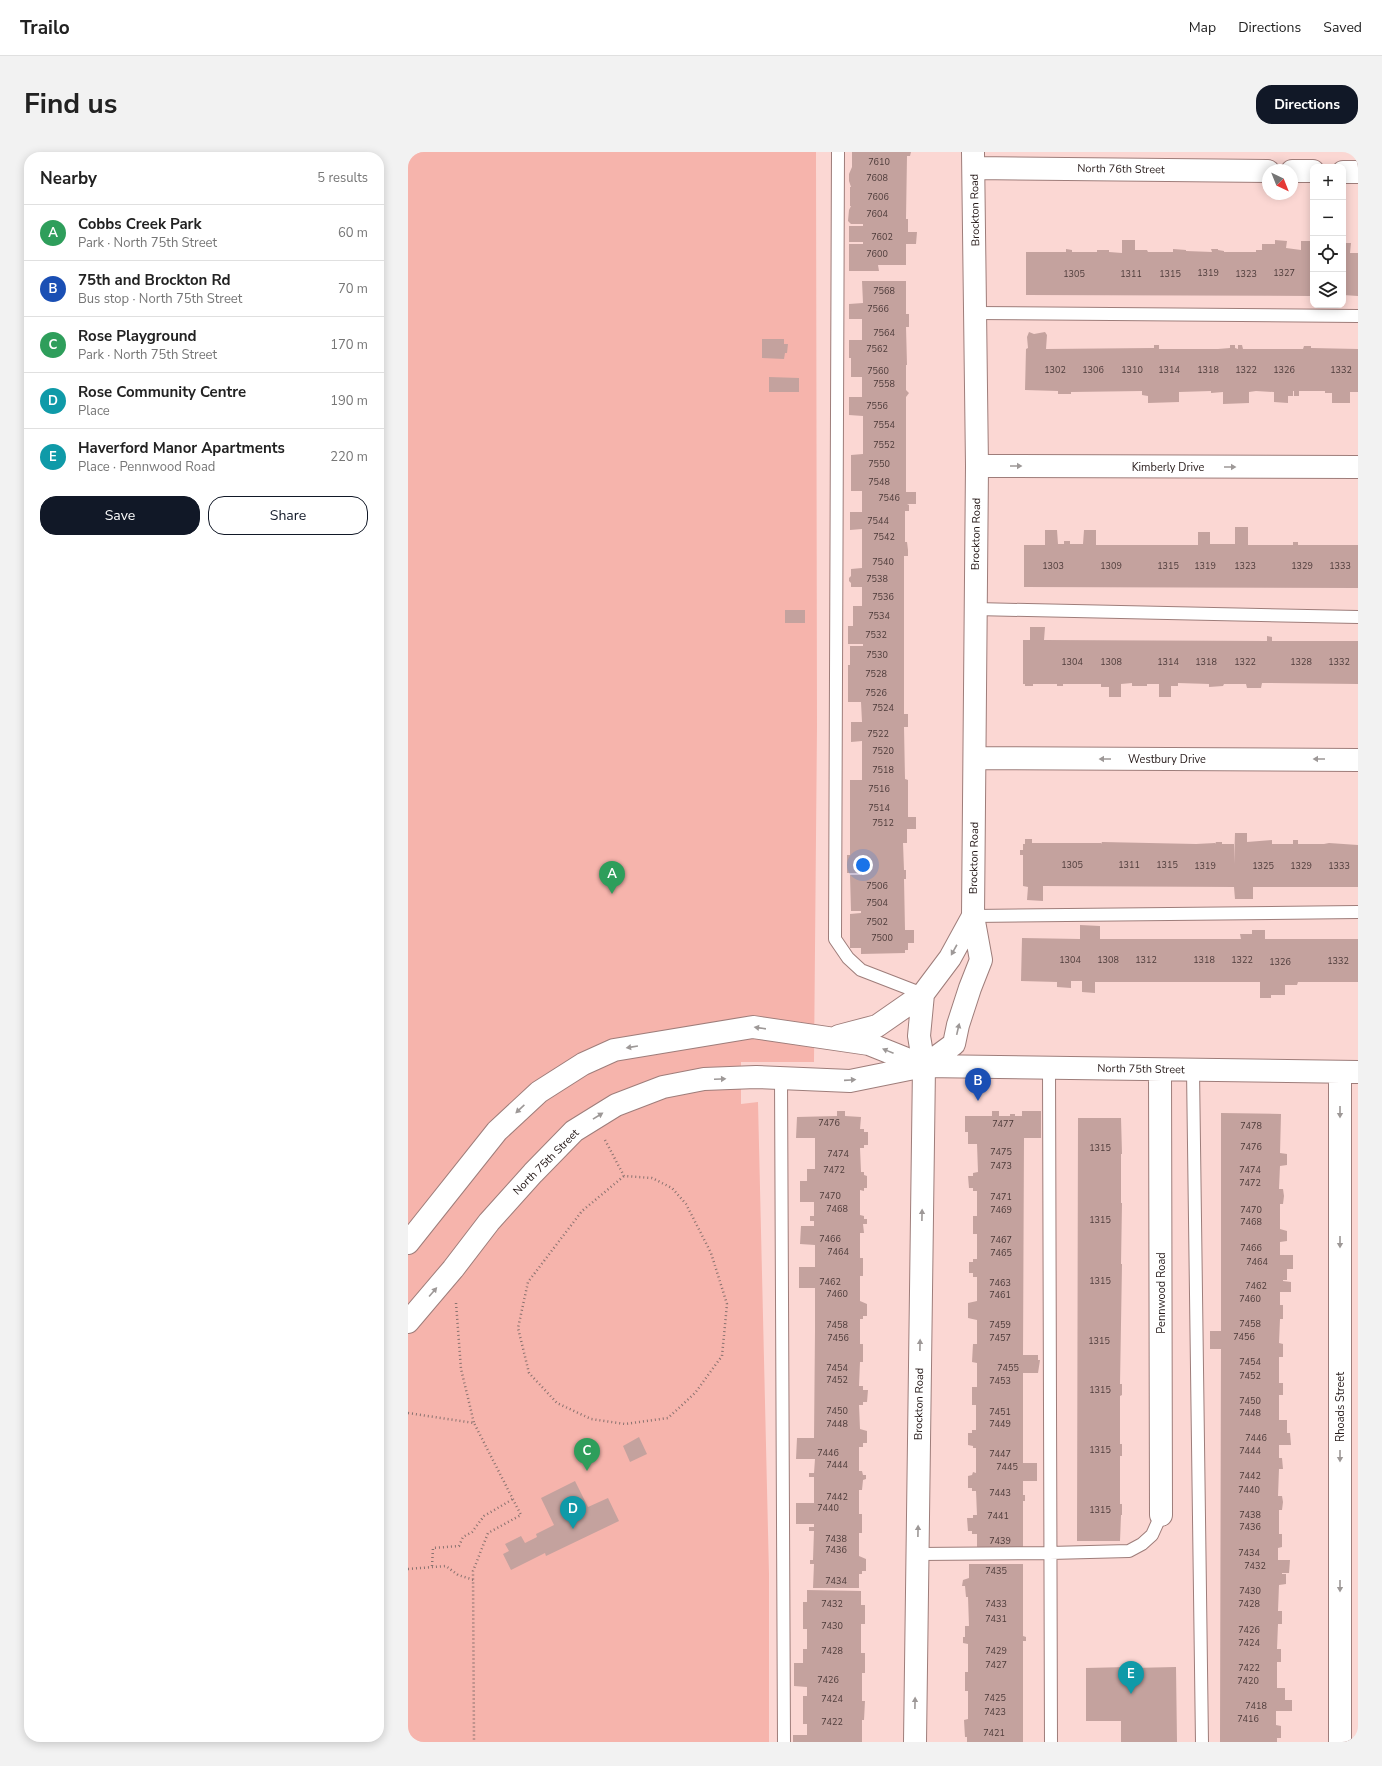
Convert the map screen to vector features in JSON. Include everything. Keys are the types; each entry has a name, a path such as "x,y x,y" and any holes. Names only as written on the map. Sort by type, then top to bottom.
{"street":[{"name":"Brockton Road","path":"924,1066 954,1044 960,1018 981,960 973,916 977,466 974,160"},
{"name":"North 76th Street","path":"974,160 1262,171"},
{"path":"1298,171 1310,172"},
{"path":"1346,172 1358,172"},
{"name":"Kimberly Drive","path":"977,466 1358,467"},
{"name":"Westbury Drive","path":"975,758 1358,760"},
{"name":"Brockton Road","path":"831,1038 877,1026 923,994 950,958 973,916"},
{"name":"Brockton Road","path":"915,1742 924,1066 919,1036 923,994"},
{"name":"North 75th Street","path":"408,1243 497,1131 539,1092 583,1064 614,1050 753,1027 869,1044 924,1066"},
{"name":"North 75th Street","path":"408,1322 453,1269 489,1222 533,1173 574,1131 616,1105 663,1087 704,1079 781,1078 850,1081 924,1066 1349,1072"},
{"name":"Pennwood Road","path":"1160,1070 1161,1515"},
{"name":"Rhoads Street","path":"1340,1742 1349,1072"}],"lane":[{"path":"838,152 835,939 848,958 861,970 923,994"},
{"path":"976,312 1358,316"},
{"path":"975,608 1358,617"},
{"path":"973,916 1358,912"},
{"path":"1049,1068 1051,1742"},
{"path":"1193,1070 1202,1742"},
{"path":"781,1078 784,1742"},
{"path":"917,1554 1128,1551 1142,1544 1152,1535 1161,1515"}],"path":[{"path":"593,1119 624,1176"},
{"path":"624,1176 652,1178 672,1188 686,1204 711,1254 727,1304 722,1356 695,1393 668,1418 625,1424 591,1419 557,1403 529,1374 518,1328 528,1282 582,1212 624,1176"},
{"path":"453,1269 461,1369 474,1422 521,1515 488,1533 473,1571 474,1742"},
{"path":"408,1413 474,1422"},
{"path":"432,1566 433,1548 459,1546 463,1537 472,1532 484,1516 513,1499"},
{"path":"408,1569 446,1566 458,1575 474,1580"}],"shaded area":[{"path":"408,152 816,152 817,726 814,1062 741,1062 741,1104 758,1102 769,1574 769,1742 408,1742"}],"building":[{"path":"852,152 911,152 910,156 907,156 906,219 908,219 908,232 917,232 916,244 906,244 906,265 878,265 879,271 849,271 849,244 863,244 863,242 849,242 849,226 863,226 863,224 851,224 848,221 851,206 849,174 852,167"},
{"path":"1122,240 1135,240 1135,250 1147,250 1148,252 1173,252 1173,249 1212,252 1211,249 1218,249 1224,252 1256,252 1256,250 1262,250 1262,244 1275,244 1275,240 1287,241 1286,248 1301,250 1301,241 1310,241 1310,296 1026,295 1026,252 1066,252 1066,249 1072,250 1072,252 1097,252 1097,250 1109,250 1109,252 1122,253"},
{"path":"1346,243 1351,243 1350,253 1358,253 1358,296 1346,295"},
{"path":"862,281 906,281 906,314 909,314 909,327 906,327 906,390 909,393 906,397 906,492 916,492 916,504 907,504 909,505 909,511 905,511 905,542 907,542 908,556 904,556 904,714 908,714 908,727 904,727 905,779 908,780 908,817 916,817 916,829 907,829 907,843 903,843 904,870 906,870 906,879 904,879 905,930 914,930 914,943 908,943 908,950 905,950 905,953 861,954 861,948 850,948 850,914 861,913 861,911 851,911 850,875 861,875 861,873 847,873 847,855 850,855 850,780 862,780 862,741 851,742 851,722 862,722 861,702 848,702 848,665 850,665 850,646 863,646 863,644 848,644 848,626 853,626 853,606 862,606 862,587 851,587 851,583 849,581 851,569 862,568 862,529 850,530 850,512 862,512 862,491 851,491 851,455 863,454 863,416 849,415 849,397 862,397 862,377 851,377 849,340 862,340 862,319 849,319 849,304 863,303"},
{"path":"1029,332 1034,334 1045,332 1047,335 1046,349 1154,348 1154,345 1159,345 1159,349 1218,349 1230,348 1230,345 1235,345 1235,348 1238,349 1238,345 1242,345 1243,349 1303,349 1304,346 1311,346 1311,348 1358,349 1358,392 1350,392 1350,403 1332,403 1332,393 1325,393 1325,391 1299,391 1299,396 1294,396 1293,391 1293,396 1288,396 1288,403 1274,402 1274,392 1256,391 1249,392 1249,403 1223,404 1223,392 1211,393 1211,391 1179,392 1179,402 1148,403 1148,396 1142,395 1142,391 1071,392 1071,394 1058,394 1058,391 1025,390 1026,349 1028,348 1027,337"},
{"path":"762,339 784,339 784,344 788,344 787,353 785,353 784,359 762,358"},
{"path":"769,377 799,378 799,392 769,392"},
{"path":"1235,527 1248,527 1248,545 1293,545 1293,542 1298,542 1298,545 1358,545 1358,588 1024,587 1024,545 1045,545 1045,530 1057,530 1058,544 1064,544 1064,541 1070,541 1070,544 1083,544 1084,530 1096,530 1096,545 1198,545 1198,532 1210,532 1210,544 1235,544"},
{"path":"785,610 805,610 805,623 785,623"},
{"path":"1030,627 1045,627 1044,640 1267,641 1267,636 1272,637 1272,641 1358,641 1358,684 1262,683 1261,688 1247,688 1246,684 1224,684 1223,686 1209,687 1209,684 1178,683 1178,686 1171,686 1171,697 1159,697 1159,684 1132,686 1132,683 1121,684 1121,697 1109,697 1109,687 1101,687 1101,684 1063,684 1063,686 1057,686 1057,684 1033,684 1033,686 1025,686 1025,684 1023,684 1023,640 1030,640"},
{"path":"1235,833 1247,833 1247,842 1272,840 1272,844 1293,844 1293,840 1298,840 1298,844 1329,843 1358,845 1358,887 1253,887 1253,899 1235,899 1234,887 1043,886 1043,901 1027,900 1028,887 1023,886 1023,855 1020,855 1020,850 1023,850 1025,839 1032,839 1032,843 1101,844 1102,842 1215,844 1216,842 1222,842 1222,844 1234,844 1234,864"},
{"path":"1080,925 1100,926 1100,939 1241,939 1240,934 1252,934 1252,930 1265,930 1265,939 1358,939 1358,982 1298,982 1297,985 1285,985 1285,995 1271,995 1271,998 1260,998 1260,982 1095,982 1095,993 1082,992 1082,981 1071,981 1071,988 1057,987 1057,982 1021,981 1022,938 1080,939"},
{"path":"837,1111 845,1111 845,1116 861,1117 860,1129 864,1129 864,1132 868,1132 868,1145 864,1145 864,1148 860,1148 861,1172 864,1172 864,1175 867,1176 867,1188 864,1188 864,1191 860,1190 860,1215 864,1216 864,1219 867,1219 867,1224 863,1224 864,1233 860,1233 860,1258 863,1258 863,1276 860,1276 860,1301 867,1304 867,1316 863,1316 863,1319 860,1319 860,1344 863,1344 863,1362 860,1362 859,1386 863,1386 863,1390 868,1390 867,1402 863,1402 863,1405 859,1405 860,1429 867,1431 867,1443 863,1443 863,1447 859,1447 859,1471 862,1471 863,1475 866,1475 866,1479 863,1480 862,1490 859,1490 859,1514 862,1514 862,1533 859,1533 859,1556 866,1559 866,1571 862,1571 862,1574 859,1574 859,1588 813,1588 814,1564 810,1564 810,1560 813,1560 814,1531 809,1531 809,1527 814,1527 814,1524 796,1524 796,1503 814,1503 814,1477 809,1477 809,1473 814,1473 815,1459 796,1459 797,1438 814,1438 815,1288 799,1288 799,1267 815,1267 815,1245 800,1244 801,1226 814,1226 814,1221 810,1221 810,1216 814,1216 814,1202 800,1202 800,1181 807,1181 807,1169 815,1169 815,1138 796,1138 797,1117 837,1116"},
{"path":"992,1111 999,1111 999,1116 1010,1116 1010,1114 1015,1114 1015,1116 1022,1116 1022,1111 1041,1111 1041,1138 1024,1138 1023,1355 1038,1355 1038,1360 1040,1360 1038,1373 1023,1373 1023,1463 1037,1463 1037,1481 1023,1481 1023,1495 1025,1495 1025,1501 1023,1501 1023,1548 977,1548 977,1534 972,1534 972,1531 968,1531 967,1518 973,1518 973,1515 977,1515 976,1491 972,1491 972,1488 968,1488 968,1476 972,1475 973,1472 976,1473 976,1448 968,1445 968,1433 972,1433 972,1430 976,1430 976,1405 972,1405 972,1387 977,1387 977,1363 972,1362 973,1344 977,1344 977,1320 968,1318 968,1303 977,1301 977,1277 973,1277 973,1273 969,1273 969,1262 973,1262 973,1259 977,1259 977,1234 973,1234 973,1216 977,1216 977,1191 973,1191 973,1188 969,1188 968,1176 973,1176 973,1173 978,1172 977,1144 968,1144 968,1132 965,1132 965,1116 992,1116"},
{"path":"1221,1113 1281,1114 1280,1153 1287,1154 1287,1165 1280,1166 1279,1189 1283,1189 1284,1196 1283,1204 1280,1204 1280,1229 1287,1231 1287,1241 1280,1242 1280,1255 1293,1255 1293,1269 1287,1269 1287,1280 1283,1280 1291,1282 1291,1292 1280,1292 1280,1305 1283,1305 1283,1319 1280,1319 1279,1343 1283,1344 1283,1357 1279,1357 1279,1383 1283,1383 1283,1395 1279,1395 1279,1420 1287,1420 1287,1433 1290,1433 1291,1445 1279,1445 1279,1458 1282,1458 1283,1469 1279,1469 1278,1496 1282,1496 1283,1502 1282,1510 1279,1510 1279,1534 1282,1534 1282,1547 1278,1548 1278,1560 1290,1560 1289,1573 1282,1573 1286,1574 1286,1584 1279,1585 1278,1611 1282,1611 1282,1624 1278,1624 1277,1649 1281,1649 1281,1662 1277,1662 1277,1688 1285,1688 1285,1700 1292,1700 1292,1711 1276,1711 1276,1725 1281,1726 1281,1738 1277,1738 1277,1742 1220,1742 1221,1349 1210,1349 1210,1331 1221,1331"},
{"path":"1078,1118 1121,1118 1122,1264 1120,1384 1122,1384 1122,1395 1120,1396 1120,1444 1122,1444 1122,1456 1120,1456 1120,1504 1122,1504 1122,1515 1120,1541 1077,1541"},
{"path":"639,1437 647,1454 630,1462 623,1446"},
{"path":"575,1481 588,1507 608,1498 619,1521 546,1556 545,1553 511,1570 503,1554 509,1551 505,1544 521,1536 525,1543 537,1537 536,1534 554,1525 541,1498"},
{"path":"969,1564 1023,1564 1023,1636 1026,1637 1026,1641 1023,1641 1023,1742 967,1742 967,1737 965,1737 964,1720 968,1719 968,1691 965,1691 965,1672 968,1672 968,1644 963,1643 963,1637 965,1637 965,1626 969,1626 968,1597 966,1597 965,1586 962,1586 963,1580 969,1578"},
{"path":"807,1590 861,1591 861,1605 865,1605 865,1624 861,1624 861,1653 865,1653 865,1673 862,1673 862,1701 865,1701 864,1720 862,1720 862,1742 793,1742 793,1735 807,1735 807,1724 803,1724 803,1696 807,1696 807,1687 794,1686 794,1663 803,1663 803,1649 807,1649 807,1629 803,1629 803,1602 807,1602"},
{"path":"1128,1665 1132,1665 1132,1668 1176,1667 1177,1742 1121,1742 1121,1721 1086,1721 1086,1668 1128,1667"}],"place":[{"name":"Cobbs Creek Park","path":"612,894"},
{"name":"75th and Brockton Rd","path":"978,1101"},
{"name":"Rose Playground","path":"587,1471"},
{"name":"Rose Community Centre","path":"573,1529"},
{"name":"Haverford Manor Apartments","path":"1131,1694"}]}
